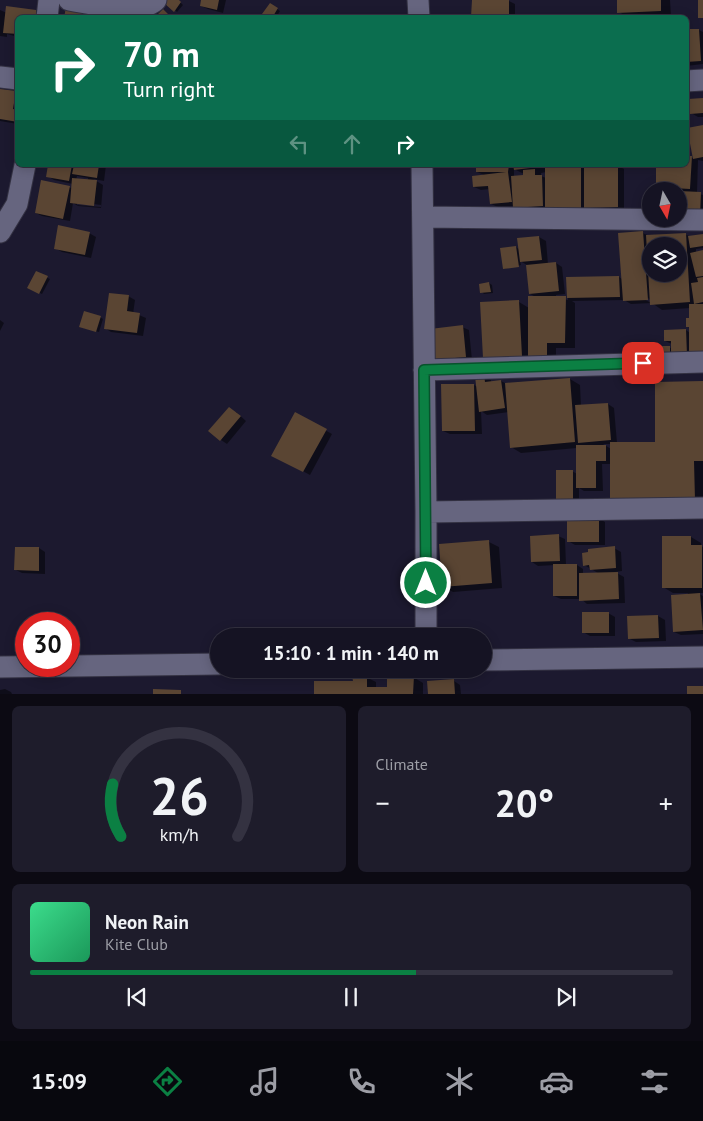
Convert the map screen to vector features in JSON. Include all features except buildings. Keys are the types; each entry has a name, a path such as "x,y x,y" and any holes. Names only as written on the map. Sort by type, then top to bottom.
{"street":[{"path":"47,15 48,0"},
{"path":"69,0 137,7 149,5 156,0"},
{"path":"418,0 419,15"},
{"path":"0,77 15,79"},
{"path":"689,81 703,80"},
{"path":"0,232 16,204 25,167"},
{"path":"422,167 426,628"},
{"path":"423,217 703,220"},
{"path":"424,370 703,362"},
{"path":"426,512 703,508"},
{"path":"492,660 703,657"},
{"path":"0,668 210,664"}],"route":[{"path":"426,583 424,370 643,363"}]}
